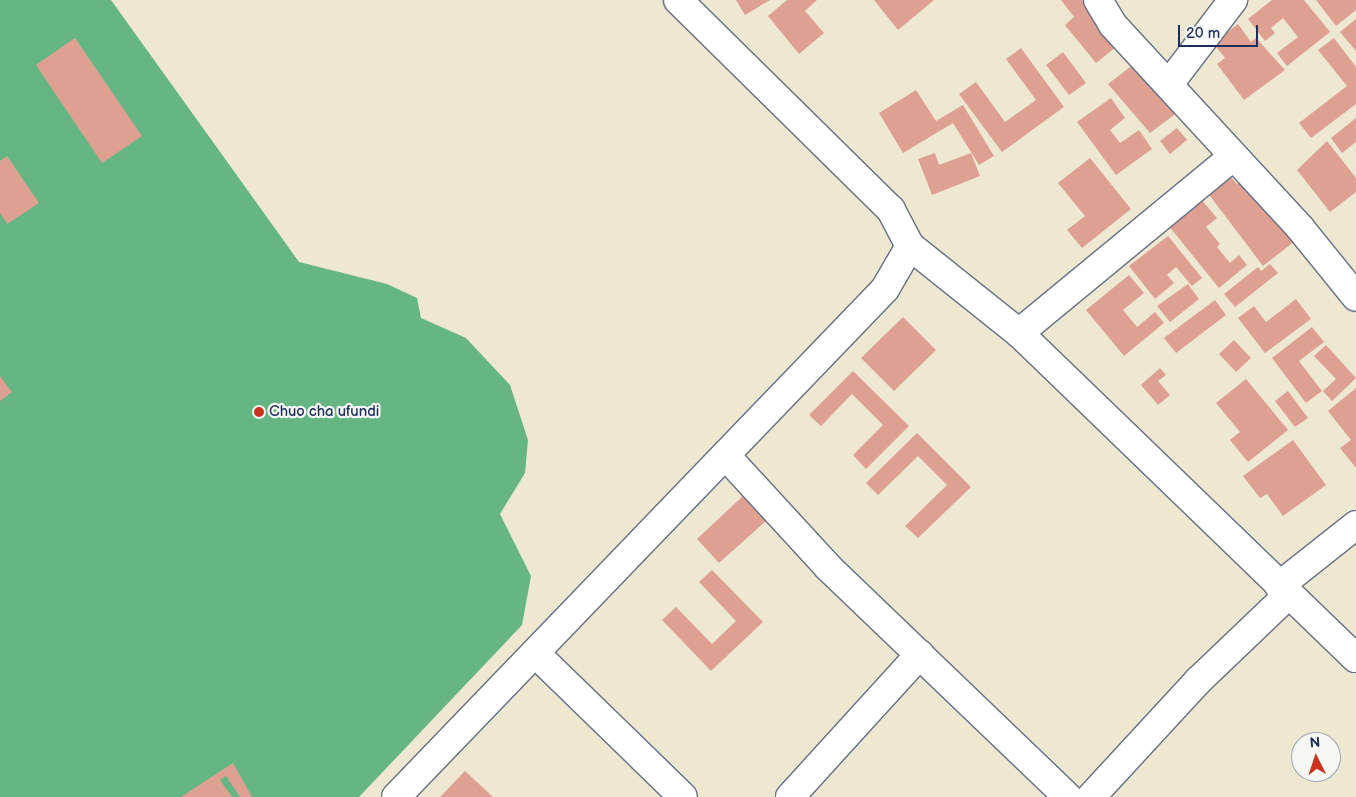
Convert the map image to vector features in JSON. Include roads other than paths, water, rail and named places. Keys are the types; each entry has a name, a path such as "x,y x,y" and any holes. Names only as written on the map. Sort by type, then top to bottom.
{"street":[{"path":"678,0 891,210 910,246 1019,334 1283,590 1356,658"},
{"path":"1098,0 1113,25 1234,156 1356,297"},
{"path":"1169,84 1233,0"},
{"path":"1019,334 1234,156"},
{"path":"396,797 726,457 885,289 910,246"},
{"path":"726,457 828,566 1068,797"},
{"path":"1091,797 1283,590 1356,525"},
{"path":"535,654 684,797"},
{"path":"790,797 920,654"}],"place":[{"name":"Chuo cha ufundi","path":"259,412"}]}
